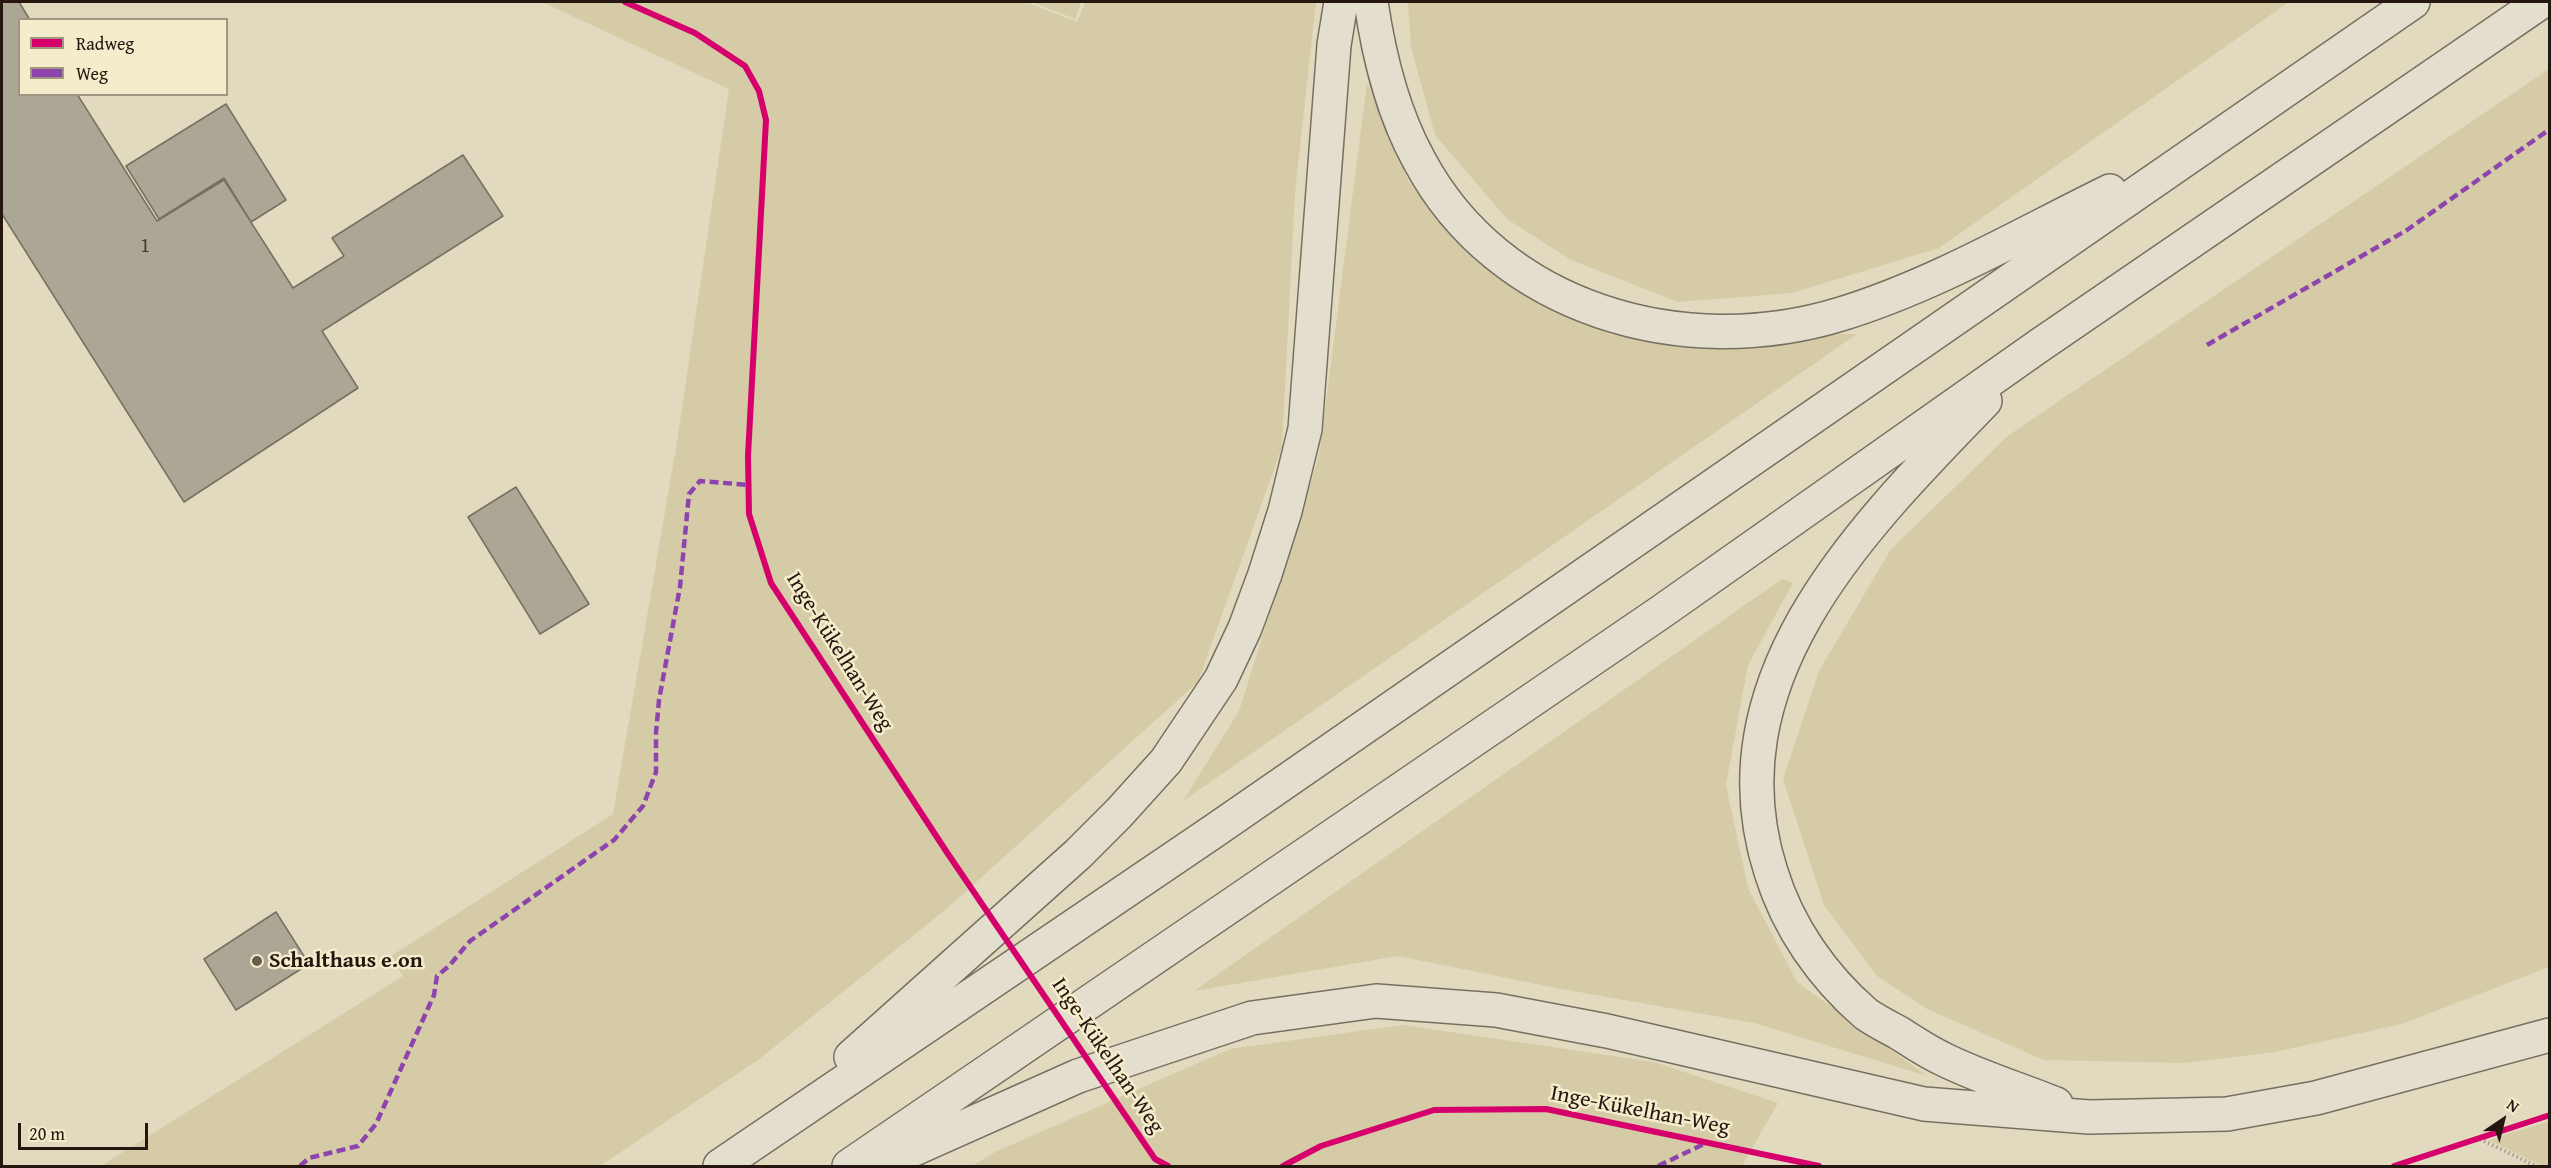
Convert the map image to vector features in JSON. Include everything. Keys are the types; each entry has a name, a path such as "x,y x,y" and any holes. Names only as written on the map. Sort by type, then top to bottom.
{"highway":[{"path":"756,1142 1078,854 1166,761 1221,680 1245,628 1265,574 1285,511 1305,429 1334,45 1341,2"},
{"path":"1371,2 1379,52 1398,116 1420,162 1449,205 1483,242 1523,274 1568,299 1616,318 1666,329 1716,333 1779,328 1839,315 1895,295 2211,141"},
{"path":"720,1167 1233,818 2413,2"},
{"path":"849,1167 1660,612 2040,345 2541,2"},
{"path":"2040,345 1911,477 1831,576 1803,620 1776,672 1759,737 1755,793 1762,847 1779,898 1809,953 1867,1014 1942,1059 2088,1117"},
{"path":"875,1167 1078,1076 1252,1018 1376,1000 1496,1010 1607,1030 1924,1104 2088,1117 2227,1114 2316,1098 2550,1035"}],"path":[{"path":"2469,1143 2490,1136"},
{"path":"2480,1139 2536,1167"}],"shaded area":[{"path":"542,2 1026,2 1077,22 1085,2 1316,2 1295,193 1282,447 1198,682 944,911 758,1060 600,1166 101,1166 403,976 391,956 613,814 677,442 729,89"},
{"path":"1032,2 1081,2 1075,19"},
{"path":"1408,2 2289,2 1939,248 1792,293 1678,302 1571,260 1507,219 1435,135 1411,47"},
{"path":"2549,69 2549,967 2402,1024 2275,1052 2184,1063 2044,1060 1927,1009 1877,976 1824,905 1783,779 1819,671 1891,549 2009,435"},
{"path":"1367,83 1409,182 1444,224 1518,290 1612,335 1857,334 1183,801 1239,711 1319,456"},
{"path":"1782,579 1793,583 1748,665 1726,785 1748,888 1797,982 1927,1076 1754,1023 1556,988 1398,956 1194,991"},
{"path":"1403,1025 1654,1062 1778,1103 1742,1166 972,1166 995,1152 1230,1049"},
{"path":"2549,1121 2549,1166 2543,1166 2489,1140"}],"building":[{"path":"2,2 19,2 29,18 18,18 18,96 78,96 157,221 224,180 293,288 344,256 332,238 463,155 503,216 322,331 358,388 184,502 2,214"},
{"path":"226,104 286,200 251,222 224,178 159,219 126,166"},
{"path":"516,487 589,604 540,634 468,517"},
{"name":"Schalthaus e.on","path":"276,912 309,964 236,1010 204,959"}],"marked path":[{"path":"2207,345 2407,230 2550,129"},
{"path":"300,1166 309,1158 358,1146 376,1124 434,995 437,976 449,966 470,941 614,840 643,806 656,772 659,700 680,587 689,494 700,481 749,485"},
{"path":"1658,1166 1706,1143"}],"cycle path":[{"name":"Inge-Kükelhan-Weg","path":"625,2 695,33 745,66 759,91 766,120 748,456 749,514 771,583 946,851 1155,1159 1168,1166"},
{"name":"Inge-Kükelhan-Weg","path":"1283,1166 1321,1146 1434,1110 1546,1109 1819,1166"},
{"path":"2394,1166 2550,1115"}],"place":[{"name":"Schalthaus e.on","path":"257,961"}]}
